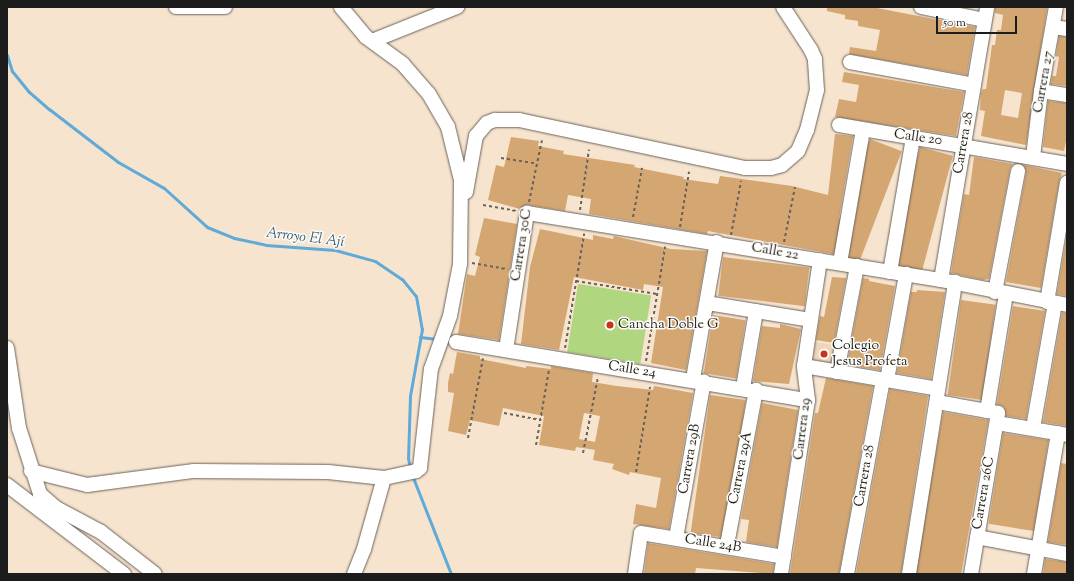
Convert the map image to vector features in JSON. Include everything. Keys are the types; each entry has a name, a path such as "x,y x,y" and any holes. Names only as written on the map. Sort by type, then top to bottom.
{"street":[{"path":"176,7 225,7"},
{"path":"31,471 87,485 211,471 247,473 328,472 391,477 416,471 422,464 434,356 450,316 458,279 462,216 461,180 448,127 428,93 403,64 372,40 341,7"},
{"path":"372,40 457,7"},
{"path":"462,216 476,136 487,123 496,120 519,120 745,168 771,168 792,159 807,130 815,103 816,70 811,50 783,7"},
{"path":"921,7 986,14"},
{"name":"Carrera 27","path":"1033,157 1041,91 1060,28 1056,7"},
{"name":"Carrera 28","path":"940,280 986,14"},
{"path":"850,62 974,85"},
{"path":"1041,91 1067,95"},
{"name":"Calle 20","path":"839,125 1067,164"},
{"path":"840,263 863,130"},
{"path":"890,272 913,138"},
{"name":"Carrera 26C","path":"971,574 994,415 1000,293 1018,171"},
{"path":"1033,428 1056,303 1067,183"},
{"name":"Calle 22","path":"527,213 630,228 955,282 1000,293 1056,303"},
{"name":"Carrera 30C","path":"506,350 527,213"},
{"name":"Carrera 29B","path":"676,538 707,303 723,243"},
{"name":"Carrera 29","path":"781,574 808,400 804,366 820,260"},
{"path":"837,372 857,266"},
{"name":"Carrera 28","path":"847,574 906,274"},
{"path":"909,574 955,282"},
{"path":"707,303 811,320"},
{"name":"Carrera 29A","path":"727,545 749,389 756,311"},
{"name":"Calle 24","path":"456,342 698,380 808,400"},
{"path":"7,348 19,428 31,471 40,494 47,502 101,532 154,574"},
{"path":"804,366 885,379 1033,428 1063,434 1034,574"},
{"path":"354,574 391,477"},
{"path":"7,485 124,574"},
{"name":"Calle 24B","path":"635,574 641,533 727,545 784,556"},
{"path":"977,537 1067,554"}],"path":[{"name":"Carrera 30C","path":"527,213 542,140"},
{"path":"536,445 540,420 576,281 589,150"},
{"path":"501,158 537,164"},
{"path":"630,228 642,168"},
{"path":"636,472 657,294 689,172"},
{"path":"723,243 741,181"},
{"path":"782,253 795,187"},
{"path":"483,205 527,213"},
{"path":"468,262 518,271"},
{"path":"576,281 657,294"},
{"path":"468,438 485,347"},
{"path":"583,453 600,365"},
{"path":"504,413 540,420"}],"shaded area":[{"name":"Colegio Jesus Profeta","path":"813,342 839,345 836,366 810,363"}],"green space":[{"path":"578,284 651,296 640,364 567,352"}],"building":[{"path":"827,7 872,7 975,27 967,75 849,54 850,47 876,51 880,30 858,26 858,21 845,19 845,15 827,11"},
{"path":"995,7 1047,8 1026,145 981,136 985,111 980,110 981,93 983,89 986,89 992,45 995,45 997,30 1001,30 1003,15 995,13","holes":["1005,90 1022,93 1018,118 1001,115"]},
{"path":"1059,36 1067,37 1067,86 1051,84 1052,76 1056,76 1059,57 1056,56"},
{"path":"844,72 964,92 956,136 835,117 839,99 856,102 859,85 842,82"},
{"path":"1048,101 1067,103 1067,136 1064,151 1043,147"},
{"path":"835,134 853,136 833,254 708,231 707,234 589,214 591,199 568,195 565,211 528,205 520,209 488,200 496,165 504,167 511,137 539,141 538,146 564,151 563,154 635,165 634,167 684,177 683,179 718,184 720,176 792,186 828,195"},
{"path":"870,139 902,151 859,263 827,251"},
{"path":"920,147 953,156 922,272 889,263"},
{"path":"974,157 1013,164 1010,169 989,279 983,280 951,273 964,194 969,195"},
{"path":"1024,165 1062,173 1059,182 1041,288 1006,282 1026,173"},
{"path":"484,218 517,224 499,340 458,334 467,274 475,276 480,257 475,255"},
{"path":"540,229 593,240 593,235 613,239 614,236 671,249 707,251 686,370 651,363 663,287 644,284 643,290 574,277 559,350 521,344 530,267"},
{"path":"1067,234 1067,296 1057,294"},
{"path":"723,257 809,268 805,306 718,296"},
{"path":"832,277 846,278 834,343 816,340 820,316 824,317"},
{"path":"863,278 869,279 869,281 895,286 880,370 847,365"},
{"path":"917,290 945,292 931,379 897,373 911,292 917,292"},
{"path":"961,300 996,305 982,400 948,395"},
{"path":"1013,306 1045,311 1026,419 1006,416 1004,407 997,404"},
{"path":"1062,313 1067,313 1067,426 1043,422"},
{"path":"713,315 746,320 736,378 704,373"},
{"path":"780,324 801,329 789,384 753,381 762,326 780,328"},
{"path":"457,352 480,356 480,359 526,368 526,366 551,369 551,366 593,373 592,382 653,390 654,386 693,393 669,529 633,524 636,504 656,508 661,478 630,472 629,475 612,469 614,464 593,460 595,450 576,447 575,451 539,445 544,416 503,408 499,426 470,420 466,435 448,431 454,393 448,392 448,383 450,373 453,374","holes":["584,413 600,416 595,442 579,439"]},
{"path":"826,378 873,386 839,574 790,574 815,413 818,413"},
{"path":"890,389 928,396 901,574 856,574"},
{"path":"710,395 746,400 726,538 691,533"},
{"path":"762,403 798,410 777,547 746,542 749,520 741,519"},
{"path":"943,412 988,420 961,574 915,574"},
{"path":"1003,433 1048,440 1034,531 989,524"},
{"path":"1061,463 1067,464 1067,545 1048,542"},
{"path":"648,543 774,564 773,574 696,568 695,574 644,574"},
{"path":"1045,559 1067,562 1066,574 1043,574"}],"waterway":[{"name":"Arroyo El Ají","path":"7,55 12,71 28,91 118,162 164,188 207,227 234,238 266,245 335,250 375,261 402,279 416,296 422,329 410,396 408,458 410,468"},
{"path":"420,337 437,339"},
{"name":"Arroyo El Ají","path":"412,475 451,574"}],"place":[{"name":"Cancha Doble G","path":"610,325"},
{"name":"Colegio Jesus Profeta","path":"824,354"}]}
